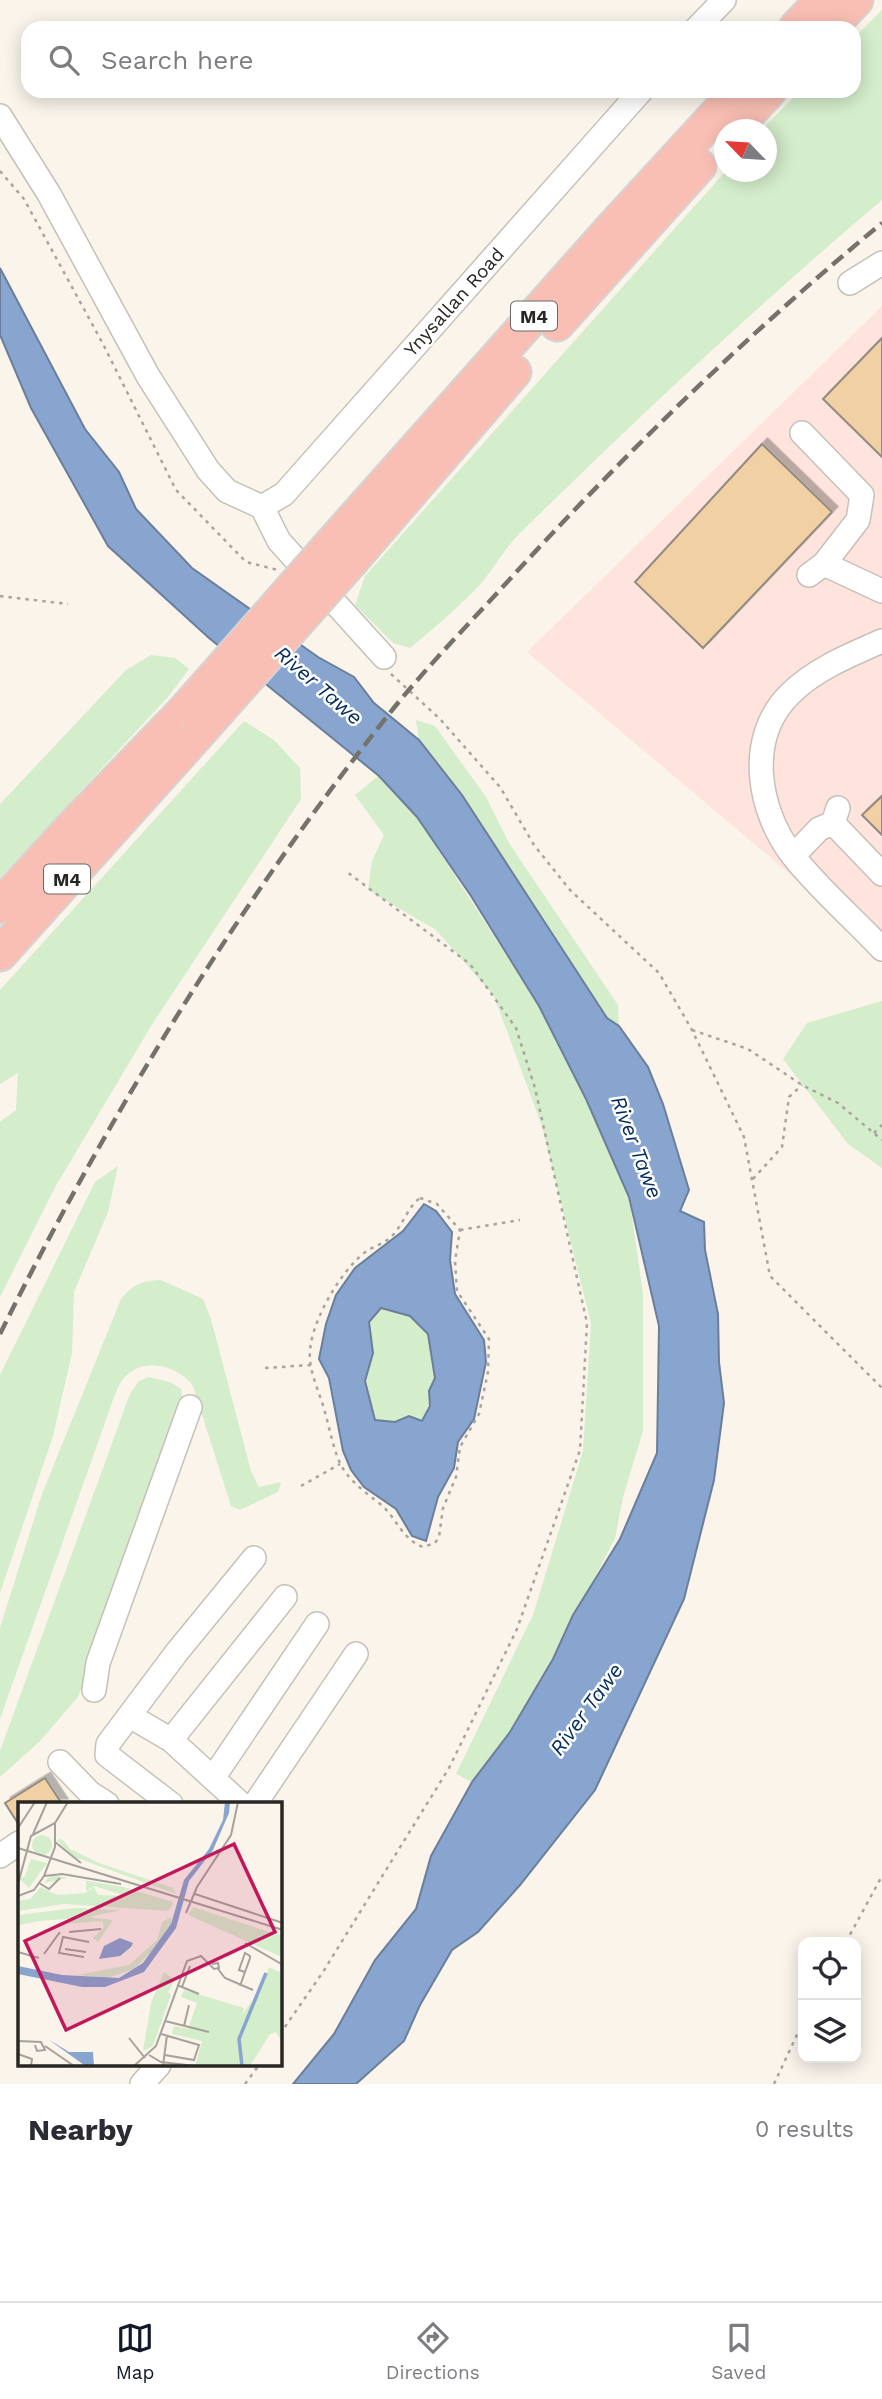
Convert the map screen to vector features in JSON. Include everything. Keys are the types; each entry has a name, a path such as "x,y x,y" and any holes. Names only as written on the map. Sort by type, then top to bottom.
{"highway":[{"path":"802,21 822,0"},
{"path":"836,21 856,0"},
{"name":"M4","path":"0,954 191,723 343,551 612,228 732,98"},
{"path":"743,119 763,98"},
{"name":"M4","path":"343,551 523,361 714,150"},
{"name":"M4","path":"0,906 75,824 191,723"}],"street":[{"path":"704,21 724,0"},
{"name":"Ynysallan Road","path":"262,507 285,494 635,98"},
{"path":"0,116 49,194 148,376 208,470 227,491 262,507 279,541 388,665"},
{"path":"850,283 882,263"},
{"path":"802,433 862,495 858,520 816,569 882,591"},
{"path":"882,642 811,677 788,696 766,735 760,761 767,809 793,856 882,949"},
{"path":"793,856 835,816 882,874"},
{"path":"94,1690 98,1663 190,1407"},
{"path":"167,1802 107,1755 108,1744 177,1652 254,1558"},
{"path":"171,1740 285,1597"},
{"path":"213,1778 317,1624"},
{"path":"256,1802 356,1654"},
{"path":"130,1716 171,1740 193,1763 239,1802"},
{"path":"60,1762 91,1800"},
{"path":"0,1856 18,1844"},
{"path":"142,2084 158,2066"}],"path":[{"path":"0,171 24,200 37,223 103,344 176,490 246,562 279,570"},
{"path":"0,596 68,604"},
{"path":"388,665 500,787 534,845 570,890 659,974 692,1030 744,1137 769,1276 882,1388"},
{"path":"282,2031 323,1972 449,1768 517,1629 580,1450 587,1323 534,1088 516,1028 470,964 347,872"},
{"path":"692,1030 748,1049 802,1085 838,1103 882,1140"},
{"path":"752,1181 782,1147 789,1097 802,1085"},
{"path":"874,1133 882,1125"},
{"path":"428,1199 437,1204 460,1230 455,1261 457,1291 481,1323 489,1339 490,1353 479,1413 460,1447 456,1477 443,1508 439,1537 435,1543 423,1547 410,1542 389,1512 354,1486 340,1464 310,1354 317,1321 332,1291 366,1251 394,1234 416,1201 428,1199"},
{"path":"460,1230 520,1220"},
{"path":"265,1368 311,1365"},
{"path":"301,1486 340,1464"},
{"path":"849,1937 882,1876"},
{"path":"774,2084 798,2033"},
{"path":"245,2084 258,2066"}],"shaded area":[{"path":"882,306 882,952 527,652"}],"green space":[{"path":"882,10 882,200 743,322 608,447 520,533 480,584 451,613 410,648 393,643 355,605 365,576 716,182 777,182 777,119 772,119 793,98 861,98 861,31"},
{"path":"151,655 175,658 189,669 168,697 0,878 0,804 126,670"},
{"path":"416,720 435,726 486,797 509,843 618,1005 619,1026 607,1018 462,795 419,740"},
{"path":"244,721 274,740 300,768 301,799 151,1026 54,1189 0,1297 0,1122 16,1110 18,1073 0,1084 0,990"},
{"path":"378,776 417,817 539,1006 586,1099 629,1197 643,1293 643,1431 623,1497 615,1538 553,1659 510,1732 472,1782 456,1774 533,1615 583,1451 591,1323 542,1126 494,996 436,930 368,890 372,861 384,835 355,795"},
{"path":"882,1001 882,1168 848,1144 783,1059 807,1023"},
{"path":"118,1166 108,1212 74,1292 72,1353 53,1436 0,1593 0,1375 95,1182"},
{"path":"161,1280 203,1299 211,1319 251,1471 259,1487 281,1482 278,1492 240,1510 231,1506 193,1386 178,1372 158,1366 138,1368 129,1374 115,1393 0,1719 0,1628 42,1494 121,1299 138,1284"},
{"path":"381,1308 410,1316 428,1334 435,1378 429,1391 430,1406 422,1421 409,1416 395,1422 375,1420 365,1381 373,1353 369,1322"},
{"path":"148,1377 170,1382 181,1389 183,1404 78,1697 40,1741 0,1777 0,1751 130,1394 138,1382"}],"water":[{"name":"River Tawe","path":"0,268 85,429 119,472 136,509 192,568 318,657 354,677 374,703 419,740 462,795 607,1018 619,1026 648,1067 663,1104 689,1190 680,1211 704,1222 705,1250 718,1314 719,1362 724,1403 714,1480 684,1599 595,1790 520,1885 478,1932 452,1950 420,2005 404,2041 356,2084 293,2084 334,2034 375,1960 416,1909 431,1856 472,1782 510,1732 553,1659 573,1615 620,1539 657,1453 659,1326 629,1197 586,1099 539,1006 471,896 417,817 379,776 209,638 108,546 31,408 0,335"},
{"path":"424,1204 436,1211 452,1232 450,1260 455,1294 484,1340 486,1362 474,1419 458,1442 454,1468 438,1497 426,1541 412,1536 396,1509 364,1487 351,1470 343,1451 329,1378 319,1359 326,1324 336,1295 355,1268 403,1231","holes":["381,1308 410,1316 428,1334 435,1378 429,1391 430,1406 422,1421 409,1416 395,1422 375,1420 365,1381 373,1353 369,1322"]}],"building":[{"path":"882,338 882,457 823,399"},
{"path":"762,444 832,512 703,648 635,582"},
{"path":"882,796 882,835 862,815"},
{"path":"45,1778 61,1802 18,1802 18,1823 5,1803"}],"railway":[{"path":"0,1334 86,1171 180,1011 283,856 393,709 544,542 636,447 781,310 882,223"}]}
